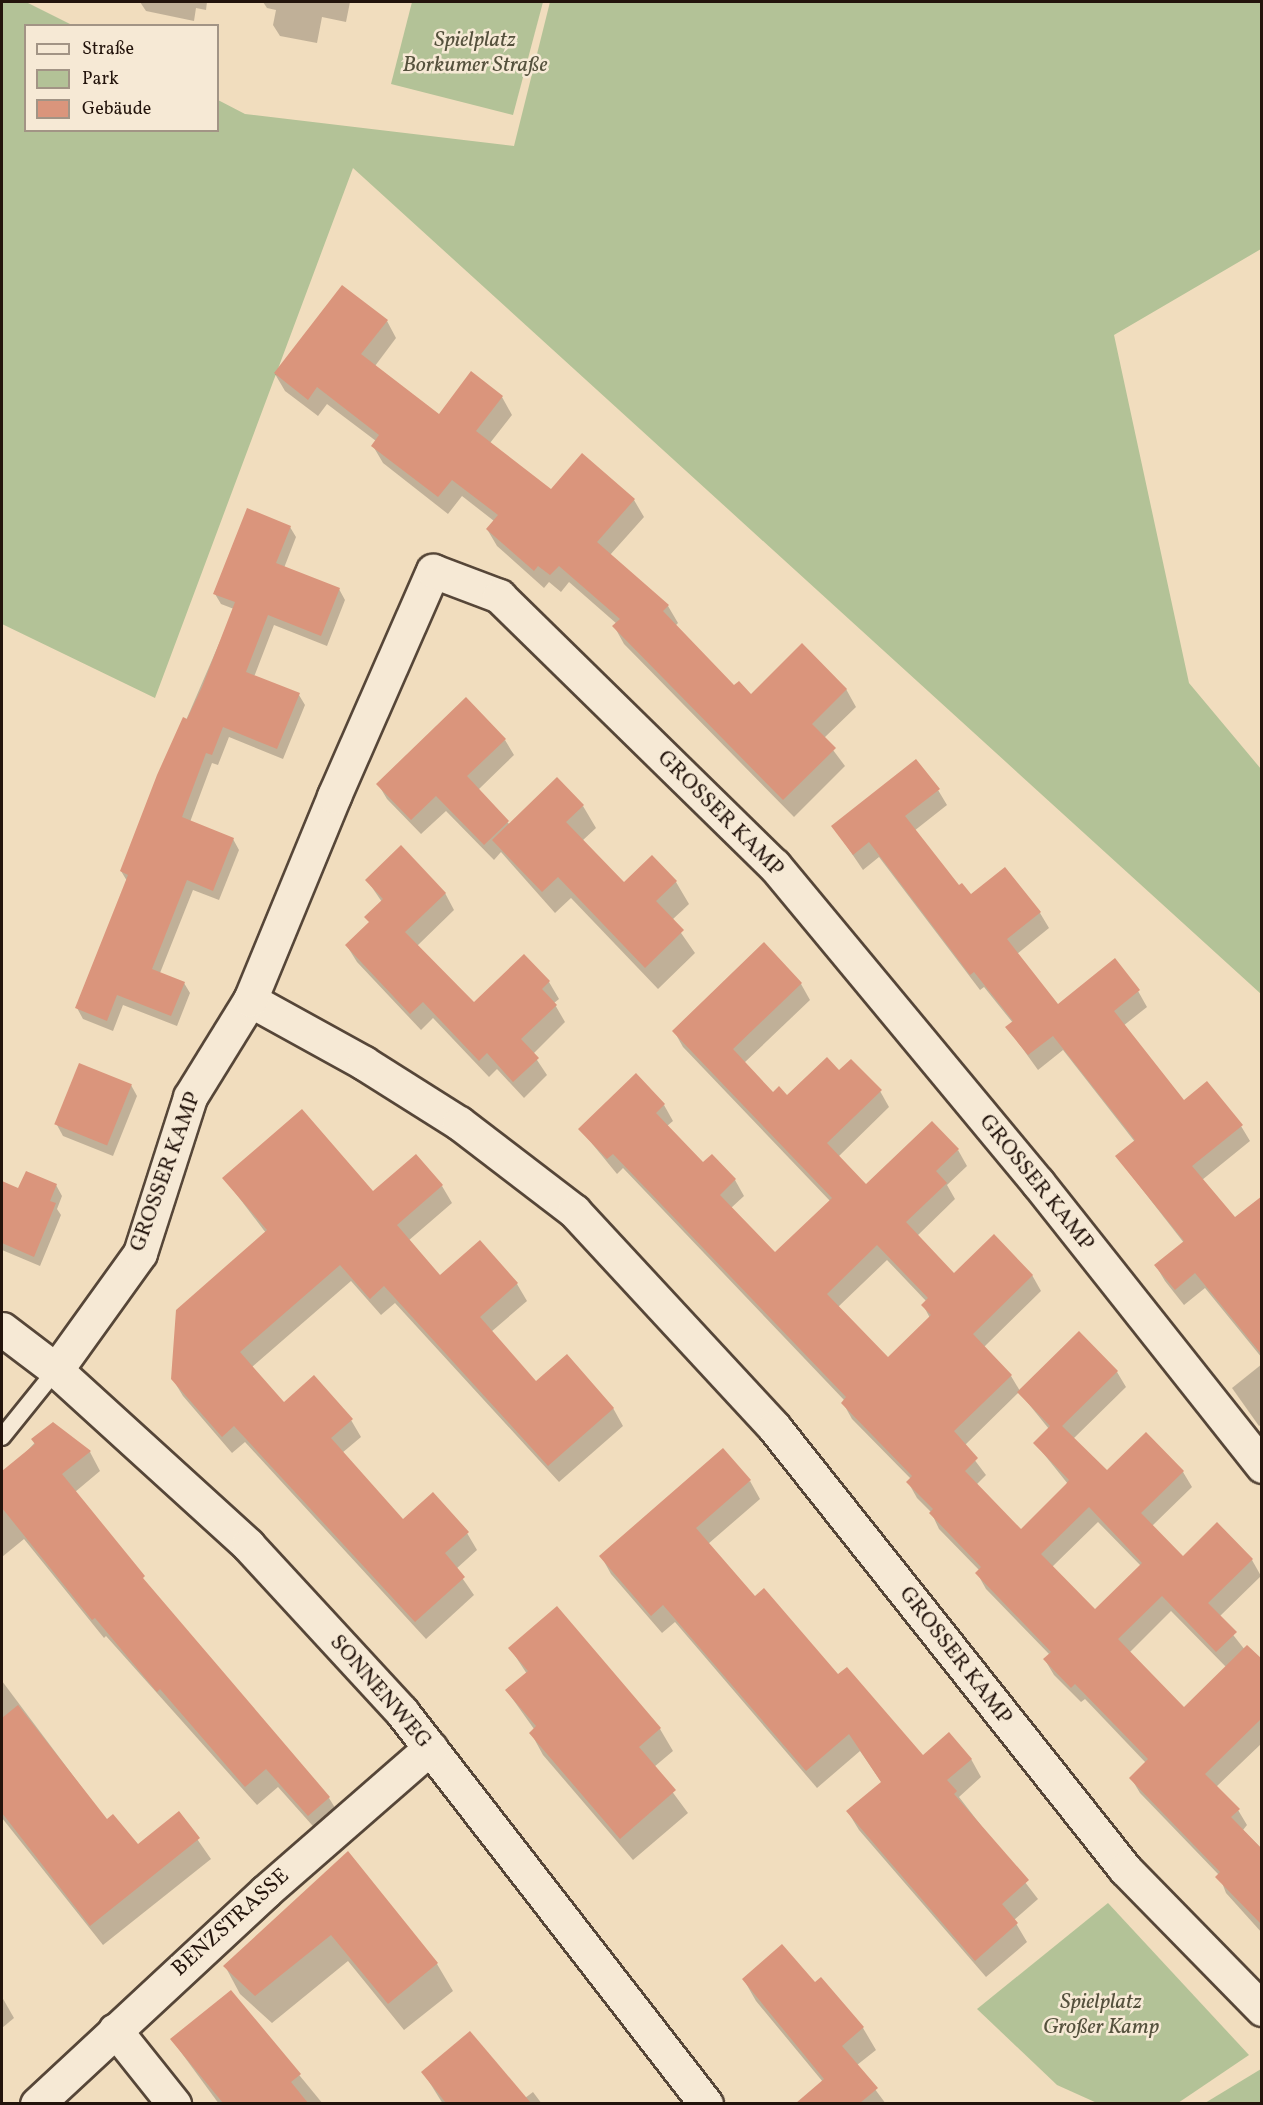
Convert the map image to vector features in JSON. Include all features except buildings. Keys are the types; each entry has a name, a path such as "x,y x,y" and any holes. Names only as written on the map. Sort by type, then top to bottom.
{"street":[{"name":"GROSSER KAMP","path":"56,1370 140,1253 190,1097 250,1000 334,796 433,571 499,596 774,865 1038,1183 1262,1466"},
{"name":"GROSSER KAMP","path":"250,1000 364,1063 459,1123 574,1211 759,1409 1125,1869 1262,2009"},
{"name":"SONNENWEG","path":"2,1329 56,1370 248,1545 430,1748 706,2103"},
{"name":"BENZSTRASSE","path":"38,2103 115,2030 430,1748"},
{"path":"115,2030 174,2103"}],"lane":[{"path":"2,1437 56,1370"}],"green space":[{"path":"2,2 26,2 70,24 24,24 24,132 219,132 219,101 245,114 514,146 550,2 1261,2 1261,249 1114,335 1189,683 1261,769 1261,994 353,168 155,698 2,624"},
{"name":"Spielplatz Borkumer Straße","path":"412,2 543,2 513,115 391,84"},
{"name":"Spielplatz Großer Kamp","path":"1108,1903 1249,2055 1178,2103 1097,2103 1057,2085 977,2009"},
{"path":"1261,2069 1261,2103 1205,2103"}]}
